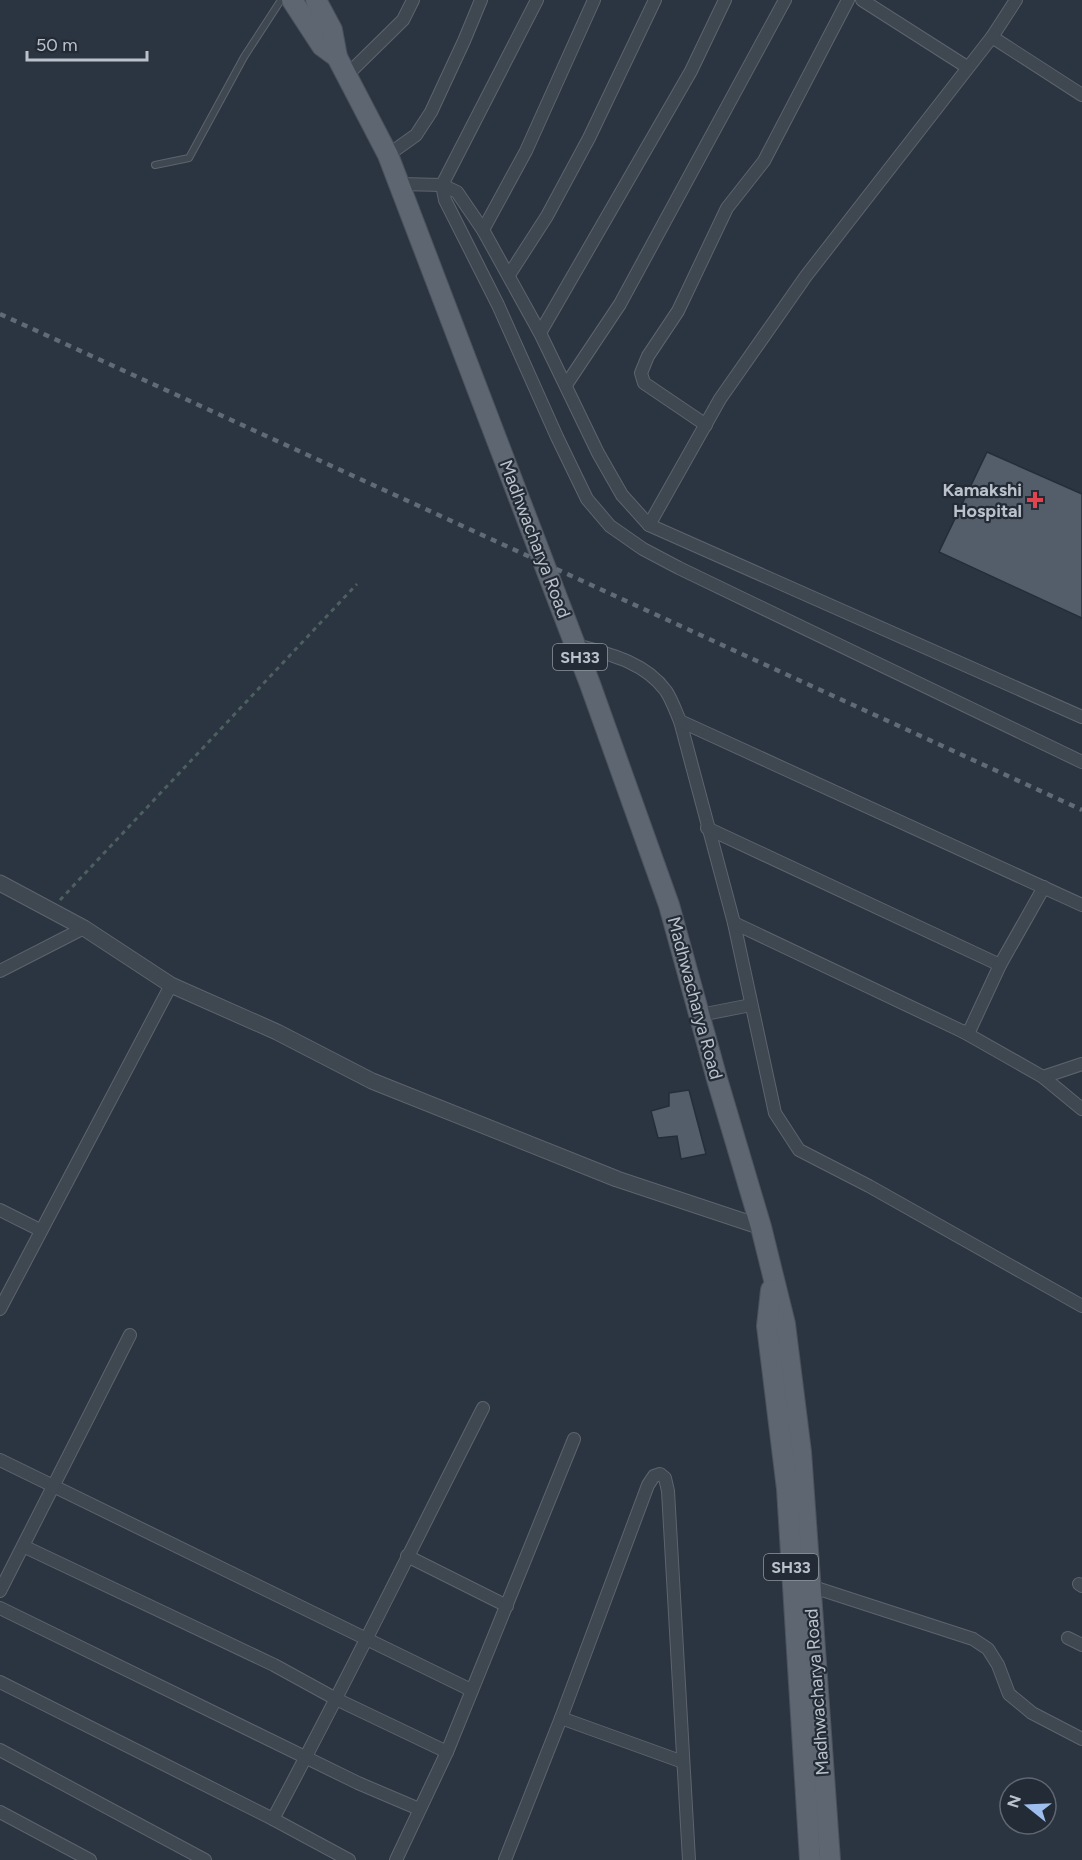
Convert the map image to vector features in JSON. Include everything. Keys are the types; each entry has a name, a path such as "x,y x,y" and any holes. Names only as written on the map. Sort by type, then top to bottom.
{"main road":[{"name":"Madhwacharya Road","path":"292,0 322,46 337,57"},
{"name":"Madhwacharya Road","path":"318,1 332,30 337,57 388,155 400,184 576,645 669,905 761,1227 785,1324 798,1429 830,1860"},
{"name":"Madhwacharya Road","path":"772,1276 767,1326 786,1489 810,1860"}],"street":[{"path":"347,75 403,20 413,0"},
{"path":"388,155 416,135 431,112 481,0"},
{"path":"537,0 442,185 445,200 498,305 556,437 587,499 610,526 643,549 1082,762"},
{"path":"483,230 526,151 594,0"},
{"path":"509,275 547,216 589,138 654,0"},
{"path":"540,333 685,80 725,0"},
{"path":"566,385 620,304 785,0"},
{"path":"706,425 644,383 641,373 648,356 678,311 727,208 764,161 848,0"},
{"path":"862,0 967,67"},
{"path":"648,525 720,399 806,276 992,37 1016,0"},
{"path":"992,37 1082,95"},
{"path":"400,184 442,185 457,192 483,230 509,275 598,453 622,495 648,525 1082,717"},
{"path":"576,645 614,655 646,670 666,692 680,721 734,923 775,1113 800,1150 869,1186 1082,1306"},
{"path":"680,721 1082,905"},
{"path":"707,828 1000,965"},
{"path":"0,883 84,928 171,985 277,1032 372,1081 617,1179 761,1227"},
{"path":"734,923 968,1034 1000,965 1044,887"},
{"path":"0,970 84,928"},
{"path":"0,1308 171,985"},
{"path":"700,1015 752,1005"},
{"path":"958,1029 1044,1077 1082,1109"},
{"path":"1044,1077 1082,1064"},
{"path":"0,1210 40,1230"},
{"path":"0,1591 130,1335"},
{"path":"273,1819 367,1640 483,1408"},
{"path":"396,1860 447,1752 574,1439"},
{"path":"0,1460 471,1690"},
{"path":"505,1860 648,1485 654,1476 660,1474 665,1478 668,1491 689,1860"},
{"path":"24,1546 274,1665 336,1699 447,1752"},
{"path":"407,1556 507,1606"},
{"path":"810,1586 973,1639 988,1649 998,1665 1009,1694 1032,1713 1082,1739"},
{"path":"0,1608 358,1783 419,1809"},
{"path":"1068,1638 1082,1646"},
{"path":"0,1683 273,1819 349,1860"},
{"path":"561,1718 683,1762"},
{"path":"0,1750 205,1860"},
{"path":"0,1812 90,1860"}],"lane":[{"path":"155,165 189,158 244,57 281,0"}],"path":[{"path":"50,910 357,584"}],"building":[{"name":"Kamakshi Hospital","path":"987,452 1082,494 1082,618 939,552"},
{"path":"689,1090 706,1154 681,1159 677,1136 658,1138 651,1111 669,1106 669,1093"}],"railway":[{"path":"0,314 1082,810"}],"place":[{"name":"Kamakshi Hospital","path":"1035,500"}]}
